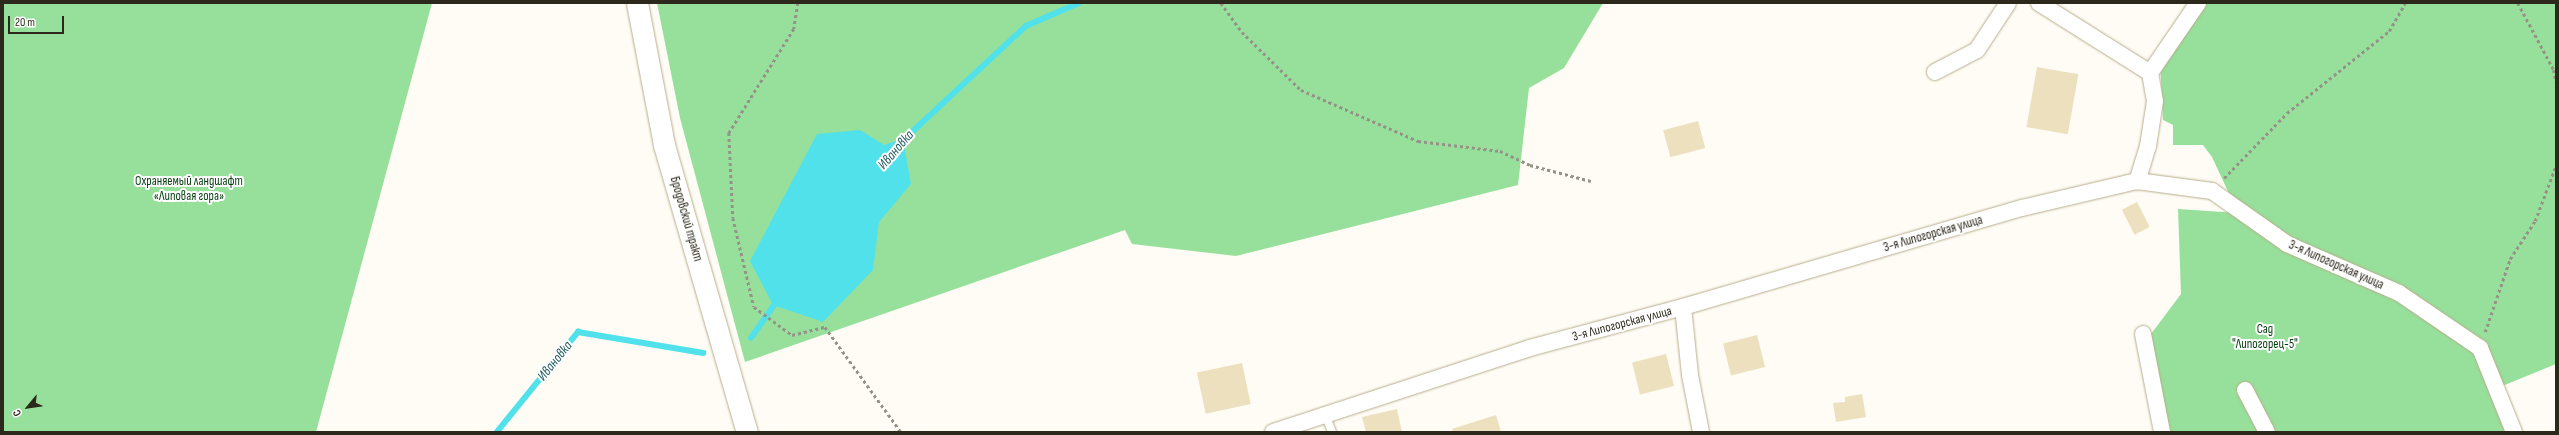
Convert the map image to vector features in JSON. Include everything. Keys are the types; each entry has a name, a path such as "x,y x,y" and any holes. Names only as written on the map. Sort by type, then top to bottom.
{"street":[{"name":"Бродовский тракт","path":"637,3 664,146 748,432"},
{"path":"1935,72 1977,50 2008,3"},
{"path":"2039,3 2150,73"},
{"path":"2136,181 2148,146 2155,101 2150,73 2198,3"},
{"name":"3-я Липогорская улица","path":"1273,432 1326,417 1426,380 1508,355 1683,307 2022,208 2136,181 2212,191 2287,244 2399,293 2480,348"},
{"path":"1683,307 1690,375 1701,432"},
{"path":"2143,334 2162,432"},
{"path":"2480,348 2514,432"},
{"path":"2245,390 2267,432"}],"lane":[{"path":"1326,417 1332,432"}],"path":[{"path":"798,3 794,29 729,133 733,218 754,307 792,335 825,328 902,432"},
{"path":"1221,3 1242,32 1301,90 1418,140 1500,151 1530,165 1591,181"},
{"path":"2212,191 2287,113 2388,31 2405,3"},
{"path":"2518,3 2555,70 2556,82"},
{"path":"2480,348 2510,259 2535,221 2556,165"}],"green space":[{"name":"Охраняемый ландшафт «Липовая гора»","path":"3,3 432,3 316,432 3,432"},
{"path":"657,3 1603,3 1564,68 1529,88 1518,185 1236,256 1132,244 1125,230 745,362 680,118"},
{"name":"Сад \"Липогорец-5\"","path":"2204,3 2556,3 2556,364 2490,391 2511,432 2168,432 2145,342 2181,294 2178,209 2238,213 2212,157 2203,145 2173,145 2173,125 2163,120 2160,60"}],"water":[{"path":"860,130 884,145 903,139 911,184 879,222 873,270 823,322 773,305 750,261 817,134"}],"building":[{"path":"2037,67 2078,74 2068,134 2026,127"},
{"path":"1698,121 1705,148 1670,157 1663,130"},
{"path":"2137,202 2150,227 2135,235 2122,210"},
{"path":"1757,335 1765,367 1731,375 1723,343"},
{"path":"1666,354 1674,386 1640,394 1632,362"},
{"path":"1242,363 1251,404 1206,414 1197,373"},
{"path":"1862,394 1866,417 1836,422 1833,403 1845,402 1845,397"},
{"path":"1397,409 1402,432 1366,432 1362,417"},
{"path":"1496,415 1501,432 1453,432 1452,429"}],"waterway":[{"name":"Ивановка","path":"899,144 1026,26 1079,3"},
{"name":"Ивановка","path":"751,338 777,301"},
{"name":"Ивановка","path":"497,432 578,332 703,353"}]}
